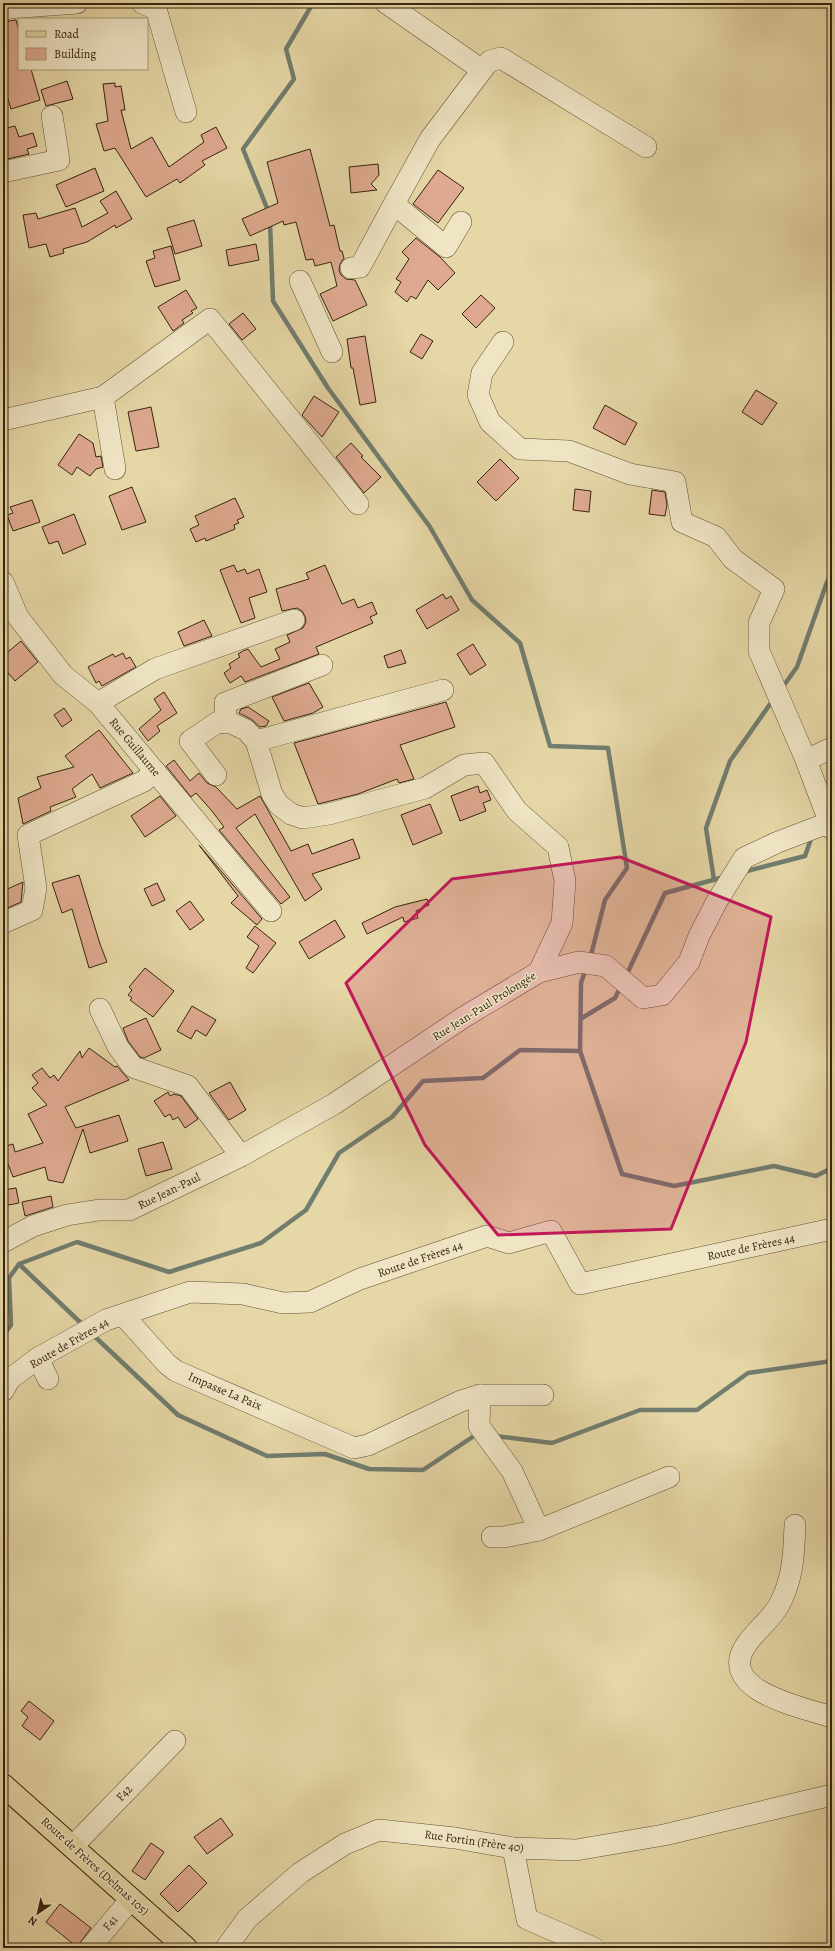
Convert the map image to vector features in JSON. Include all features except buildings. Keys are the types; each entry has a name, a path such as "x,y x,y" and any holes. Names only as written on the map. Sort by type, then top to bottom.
{"main road":[{"name":"Route de Frères (Delmas 105)","path":"3,1785 186,1948"}],"street":[{"path":"3,10 9,8 77,3"},
{"path":"142,3 156,9 186,112"},
{"path":"386,3 482,70"},
{"path":"351,268 360,267 430,139 490,61 501,58 646,148"},
{"path":"3,172 59,160 52,116"},
{"path":"394,204 446,247 461,222"},
{"path":"300,281 332,352"},
{"path":"3,420 103,397 210,319 358,504"},
{"path":"503,342 482,373 478,394 490,422 520,449 569,451 630,474 675,482 682,522 716,537 732,559 774,589 758,623 759,651 806,760 830,826"},
{"path":"103,397 115,469"},
{"name":"Rue Guillaume","path":"3,582 18,617 63,675 98,703 271,912"},
{"path":"98,703 155,669 294,620"},
{"path":"226,723 226,703 322,665"},
{"path":"256,740 443,690"},
{"path":"216,775 190,742 218,722 226,723 246,730 256,740 272,794 278,805 291,814 303,818 329,814 425,788 464,765 484,763 517,811 558,847 565,881 562,923 539,972"},
{"path":"806,760 832,748"},
{"path":"3,923 32,910 36,888 28,835 144,781 155,771"},
{"name":"Rue Jean-Paul Prolongée","path":"241,1156 334,1104 464,1017 539,972 579,962 606,966 643,998 662,995 689,962 699,936 717,901 744,858 778,842 830,826"},
{"path":"100,1009 118,1046 133,1067 188,1086 241,1156"},
{"name":"Rue Jean-Paul","path":"3,1242 33,1226 67,1215 98,1210 129,1210 241,1156"},
{"name":"Route de Frères 44","path":"3,1391 10,1379 38,1358 106,1320 190,1292 243,1294 283,1304 310,1302 360,1279 487,1236 509,1243 551,1232 580,1284 832,1229"},
{"name":"Impasse La Paix","path":"123,1315 167,1364 176,1371 354,1448 368,1445 461,1401 480,1395 543,1395"},
{"path":"38,1358 48,1379"},
{"path":"480,1395 479,1426 512,1471 539,1530"},
{"path":"492,1536 504,1537 539,1530 669,1477"},
{"path":"795,1525 794,1559 790,1581 779,1606 745,1646 742,1655 741,1673 746,1681 754,1688 769,1696 832,1717"},
{"name":"F42","path":"73,1846 175,1741"},
{"name":"Rue Fortin (Frère 40)","path":"226,1948 247,1919 300,1873 345,1844 379,1830 455,1838 513,1848 576,1850 664,1835 832,1795"},
{"path":"513,1848 527,1919 594,1948"},
{"name":"F41","path":"90,1948 131,1899"}],"highlighted area":[{"path":"620,857 771,917 746,1042 671,1229 498,1235 425,1145 346,983 452,879"}],"waterway":[{"path":"269,213 243,149 294,79 286,49 313,3"},
{"path":"270,222 273,301 328,388 430,527 472,600 520,643 550,746 608,748 627,868 605,900 590,959"},
{"path":"782,688 797,667 827,582 832,573"},
{"path":"714,880 706,828 730,761 773,700"},
{"path":"743,872 805,856 812,836"},
{"path":"626,976 665,893 724,877"},
{"path":"586,968 581,983 580,1051 622,1174 674,1186 774,1166 816,1176 832,1168"},
{"path":"582,1018 615,998 621,986"},
{"path":"3,1335 11,1325 9,1278 19,1264 77,1242 169,1272 261,1243 306,1210 339,1153 392,1117 423,1081 483,1078 520,1050 580,1051"},
{"path":"19,1264 83,1325"},
{"path":"91,1333 178,1415 267,1456 325,1454 369,1469 423,1470 477,1434"},
{"path":"495,1436 552,1443 640,1410 697,1410 748,1373 832,1361"}]}
